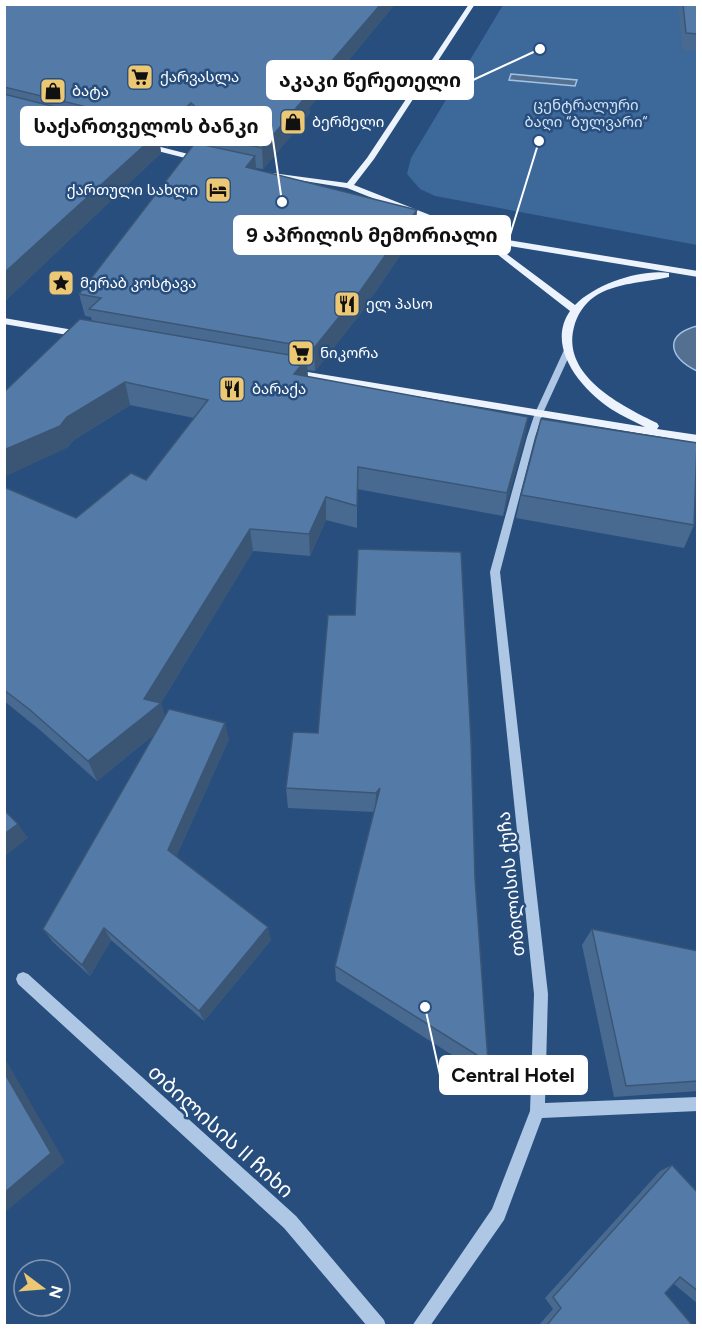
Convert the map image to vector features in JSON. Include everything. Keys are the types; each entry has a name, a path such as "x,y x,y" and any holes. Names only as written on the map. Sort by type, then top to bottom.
{"main road":[{"path":"349,186 370,159 472,4"},
{"path":"129,141 219,164"},
{"path":"266,174 349,186 481,238 695,274"},
{"path":"481,238 575,310"},
{"path":"675,434 642,421 614,406 592,388 576,370 567,352 565,334 568,322 575,310 598,291 614,284 651,275 695,274"},
{"path":"4,321 97,337"},
{"path":"282,370 373,387 698,439"}],"street":[{"name":"თბილისის ქუჩა","path":"420,1326 498,1214 537,1111 541,994 495,572 539,413 567,352"},
{"name":"თბილისის II ჩიხი","path":"23,979 290,1222 378,1326"},
{"path":"537,1111 698,1104"}],"green space":[{"name":"ცენტრალური ბაღი “ბულვარი“","path":"503,5 697,5 697,245 435,196 420,189 407,174 411,158"}],"shaded area":[{"path":"511,74 577,80 575,86 509,80"},
{"path":"698,326 697,371 680,360 674,347 679,335"}],"building":[{"path":"4,4 381,4 305,92 309,93 262,148 201,135 212,121 191,103 165,126 4,87"},
{"path":"683,4 698,4 698,34 686,33"},
{"path":"4,94 158,133 4,273"},
{"path":"195,143 255,156 246,167 417,210 361,290 314,348 89,309 101,298 79,294"},
{"path":"80,319 307,358 294,374 528,417 507,493 358,467 357,506 326,497 309,534 250,529 144,699 161,703 88,761 4,690 4,487 76,518 131,473 146,480 208,400 125,382 67,417 60,426 4,450 4,392"},
{"path":"541,419 697,443 694,525 521,495"},
{"path":"358,549 461,552 471,741 475,879 488,1062 335,966 380,788 376,793 286,788 293,732 318,733 328,615 355,615"},
{"path":"169,709 225,723 168,850 268,927 199,1011 104,928 82,965 43,929"},
{"path":"4,810 18,824 4,834"},
{"path":"592,929 698,951 698,1081 626,1086"},
{"path":"4,1072 51,1153 4,1193"},
{"path":"672,1165 698,1193 698,1291 680,1277 665,1293 693,1326 546,1326 561,1308 553,1297"}],"place":[{"name":"აკაკი წერეთელი","path":"540,49"},
{"name":"ქარვასლა","path":"140,77"},
{"name":"ბატა","path":"53,91"},
{"name":"ბერმელი","path":"293,122"},
{"name":"9 აპრილის მემორიალი","path":"539,141"},
{"name":"ქართული სახლი","path":"218,190"},
{"name":"საქართველოს ბანკი","path":"282,202"},
{"name":"მერაბ კოსტავა","path":"61,283"},
{"name":"ელ პასო","path":"347,304"},
{"name":"ნიკორა","path":"301,353"},
{"name":"ბარაქა","path":"232,389"},
{"name":"Central Hotel","path":"425,1007"}]}
